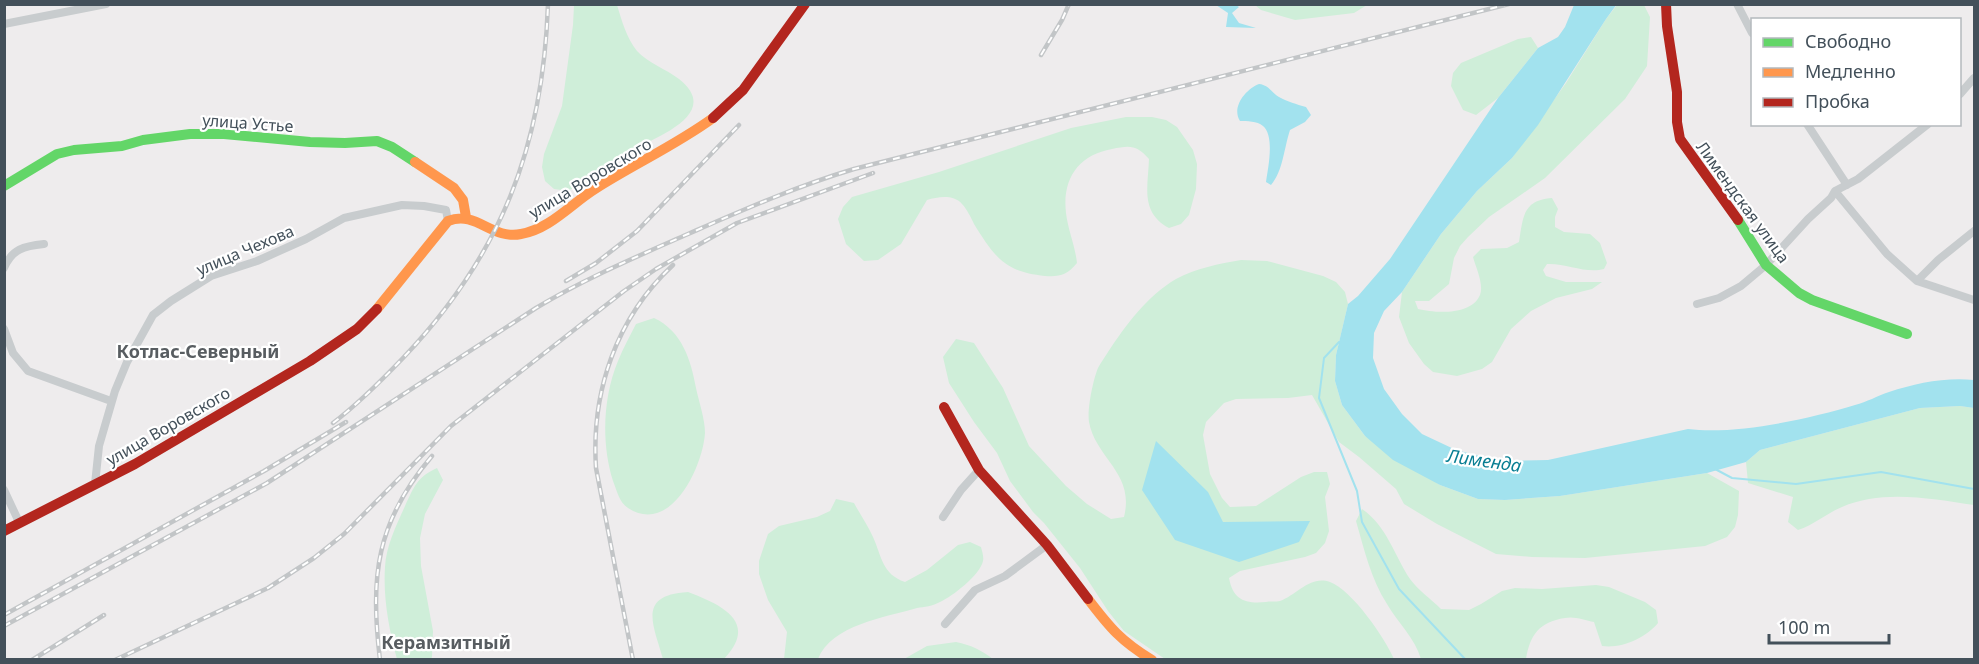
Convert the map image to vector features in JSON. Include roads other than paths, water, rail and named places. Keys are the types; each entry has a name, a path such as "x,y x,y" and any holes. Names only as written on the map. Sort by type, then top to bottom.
{"street":[{"path":"4,24 106,4"},
{"name":"улица Воровского","path":"466,217 494,233 512,237 525,234 552,220 592,190 688,137 734,100 805,4"},
{"name":"Лимендская улица","path":"1666,4 1680,139 1744,229 1766,265 1799,293 1812,300 1907,334"},
{"path":"1737,4 1751,31"},
{"path":"1961,92 1974,78"},
{"path":"1808,126 1847,185"},
{"path":"1697,304 1719,298 1741,286 1766,265 1835,191 1858,179 1925,126"},
{"name":"улица Устье","path":"4,186 57,154 190,134 224,134 310,142 377,141 392,147 454,188 463,200 466,217"},
{"path":"1835,191 1887,254 1917,281 1974,300"},
{"name":"улица Чехова","path":"95,484 99,446 111,401 127,362 153,315 171,301 211,276 231,271 277,252 344,218 402,205 446,210 448,221"},
{"path":"448,221 454,217 466,217"},
{"name":"улица Воровского","path":"4,531 135,464 341,341 381,305 448,221"},
{"path":"1917,281 1938,260 1974,231"},
{"path":"4,268 9,256 26,246 44,244"},
{"path":"4,329 13,353 28,371 111,401"},
{"path":"944,407 979,470 1047,545 1110,628 1128,645 1152,660"},
{"path":"943,518 961,490 979,470"},
{"path":"4,490 20,522"},
{"path":"945,624 975,590 1005,576 1047,545"}],"water":[{"name":"Лименда","path":"1617,4 1538,125 1512,158 1477,191 1441,234 1402,292 1384,311 1374,333 1373,358 1384,389 1402,414 1422,434 1456,450 1499,461 1548,460 1688,429 1728,430 1795,420 1859,404 1920,383 1942,380 1974,380 1974,408 1960,406 1920,408 1760,450 1746,462 1707,473 1560,496 1505,500 1478,499 1440,485 1393,460 1365,436 1342,405 1335,381 1336,355 1348,304 1358,296 1390,259 1498,98 1538,48 1558,37 1574,5"},
{"path":"1216,5 1236,5 1239,7 1232,13 1239,23 1256,28 1226,27 1228,13"},
{"path":"1259,84 1268,87 1282,99 1306,107 1311,115 1305,122 1290,130 1281,166 1271,185 1266,182 1270,152 1267,131 1258,123 1240,121 1237,110 1245,94"},
{"path":"1156,441 1208,492 1223,522 1310,521 1299,542 1239,562 1175,540 1142,490"}],"waterway":[{"path":"1339,342 1324,358 1319,398 1357,491 1362,522 1399,589 1466,660"},
{"path":"1715,469 1732,478 1796,484 1881,472 1974,489"}],"railway":[{"path":"333,423 386,375 437,319 466,279 491,238 526,152 537,105 548,4"},
{"path":"1041,55 1069,4"},
{"path":"4,626 267,483 554,297 630,260 750,207 854,169 1509,4"},
{"path":"566,281 596,263 637,231 739,125"},
{"path":"115,660 268,588 314,558 344,534 451,426 624,291 656,269 737,223 873,173"},
{"path":"633,660 596,468 598,412 603,384 622,332 636,308 673,265"},
{"path":"4,615 264,471 346,422"},
{"path":"380,660 376,602 381,551 388,527 399,504 413,480 432,456"},
{"path":"32,660 104,615"}],"district":[{"name":"Котлас-Северный","path":"198,352"},
{"name":"Керамзитный","path":"446,643"}]}
